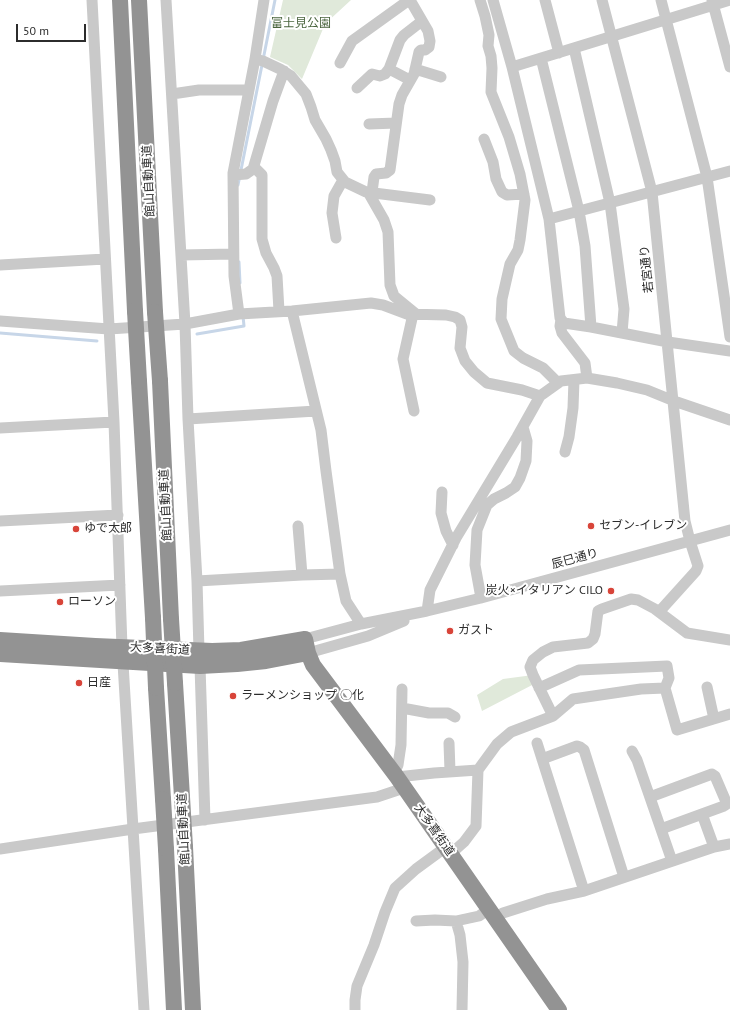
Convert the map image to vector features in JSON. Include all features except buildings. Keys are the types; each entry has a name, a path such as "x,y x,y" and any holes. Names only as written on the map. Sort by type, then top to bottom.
{"highway":[{"name":"館山自動車道","path":"120,0 135,310 174,1010"},
{"name":"館山自動車道","path":"139,0 193,1010"},
{"name":"大多喜街道","path":"0,640 123,654 162,664 199,658 237,664 266,661 306,646 313,665 398,779 559,1010"},
{"name":"大多喜街道","path":"0,654 123,654"}],"street":[{"path":"92,0 114,422 123,654 144,1010"},
{"path":"166,0 185,324 188,419 197,581 205,820"},
{"path":"239,314 233,254 233,175 255,60 264,0"},
{"path":"340,63 352,41 410,0 428,31 430,41 429,47 419,52 414,74 402,95 399,104 390,170 376,174 370,192 384,220 388,232 390,285 394,296 415,314"},
{"path":"480,0 489,35 488,46 492,68 491,92 509,137 520,174 525,200 518,250 510,264 502,298 501,319 514,351 522,358 543,368 558,383"},
{"path":"493,0 512,67 549,219 561,319 560,326 562,333 585,363 586,378"},
{"path":"545,0 559,53"},
{"name":"若宮通り","path":"602,0 652,192 686,521 690,541 698,566 696,571 658,612"},
{"path":"661,0 707,177 730,337"},
{"path":"512,67 666,20 713,3 730,0"},
{"path":"713,3 730,67"},
{"path":"357,88 372,74 380,76 385,74 389,68 400,40 404,35 422,22"},
{"path":"574,48 610,203 624,309 622,333"},
{"path":"541,58 586,246 591,327"},
{"path":"255,60 263,61 291,76 306,94 315,120 331,150 337,172 345,182 370,192 430,200"},
{"path":"389,68 410,80"},
{"path":"415,69 441,77"},
{"path":"233,175 246,174 254,169 273,101 284,72"},
{"path":"172,94 199,90 249,90"},
{"path":"369,124 396,123"},
{"path":"484,139 493,162 496,179 502,192 507,195 524,194"},
{"path":"254,167 262,176 262,239 266,253 277,276 279,311"},
{"path":"549,219 730,170"},
{"path":"336,238 332,212 334,196 343,180"},
{"path":"181,255 233,254"},
{"path":"0,265 105,259"},
{"path":"2,322 109,329 185,324 239,314 292,311 371,303 383,305 407,314 446,315 455,317 460,320 462,327 460,348 465,361 474,372 487,383 522,390 540,396"},
{"path":"292,311 321,430 340,574 346,601 361,624"},
{"path":"414,411 403,358 415,314"},
{"path":"561,319 564,323 668,342 730,351"},
{"path":"427,611 430,590 453,544 540,396 561,381 586,378 617,383 647,390 730,420"},
{"path":"565,452 569,437 573,408 574,380"},
{"path":"188,419 316,411"},
{"path":"0,428 114,422"},
{"path":"481,598 475,565 477,530 486,505 515,487 520,478 526,461 527,441 523,427"},
{"path":"442,492 441,513 446,531 453,544"},
{"path":"0,521 118,515"},
{"path":"298,526 302,575"},
{"name":"辰巳通り","path":"306,646 361,624 427,611 481,598 730,530"},
{"path":"197,581 340,574"},
{"path":"0,591 120,585"},
{"path":"553,716 530,667 533,660 543,652 554,647 588,643 596,634 598,612 602,609 630,598 638,600 658,612 687,633 730,640"},
{"name":"辰巳通り","path":"306,646 368,636 427,611"},
{"path":"539,688 579,670 667,666 669,678 665,688 677,730 730,714"},
{"path":"707,687 714,719"},
{"path":"398,779 398,765 401,745 402,688"},
{"path":"355,1010 357,986 395,888 435,854 448,851 464,842 476,826 478,770 497,744 511,732 553,716 573,699 641,689 665,688"},
{"path":"402,708 448,713 454,717"},
{"path":"449,743 450,772"},
{"path":"537,743 584,891"},
{"path":"542,759 577,746 584,750 624,877"},
{"path":"632,751 638,760 672,861"},
{"path":"0,849 134,829 377,797 398,779 478,770"},
{"path":"650,797 712,774 715,776 727,804 661,829"},
{"path":"702,814 714,847"},
{"path":"416,921 456,921 492,913 503,913 547,899 584,891 714,847 730,844"},
{"path":"456,921 460,935 463,962 462,1010"}],"green space":[{"name":"富士見公園","path":"283,0 351,0 325,24 302,79 288,65 270,57"},
{"path":"533,675 536,683 482,711 477,695 503,679"}],"waterway":[{"path":"238,185 275,0"},
{"path":"239,262 240,283"},
{"path":"197,334 244,326 243,316"},
{"path":"0,333 97,341"}],"place":[{"name":"セブン-イレブン","path":"591,526"},
{"name":"ゆで太郎","path":"76,529"},
{"name":"炭火×イタリアン CILO","path":"611,591"},
{"name":"ローソン","path":"60,602"},
{"name":"ガスト","path":"450,631"},
{"name":"日産","path":"79,683"},
{"name":"ラーメンショップ ◯化","path":"233,696"}]}
